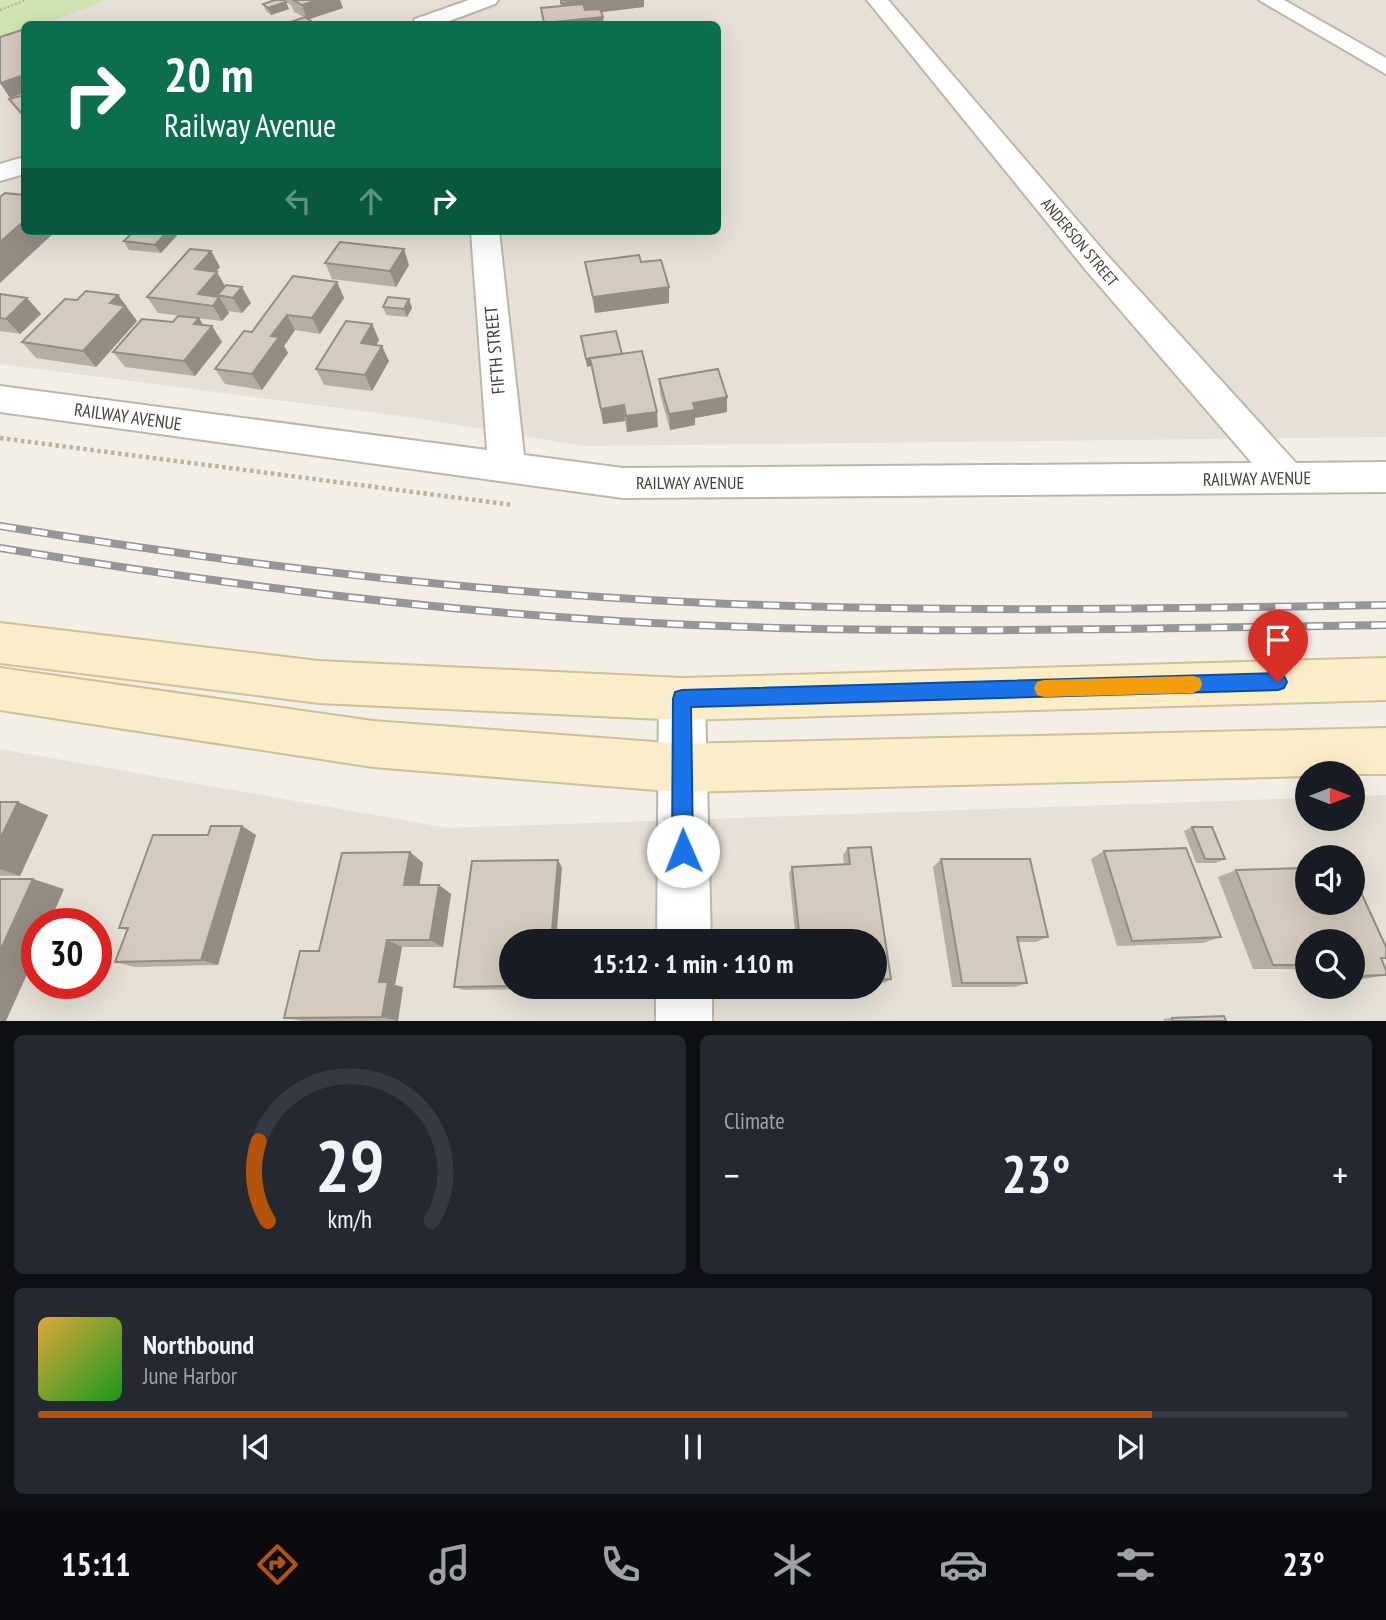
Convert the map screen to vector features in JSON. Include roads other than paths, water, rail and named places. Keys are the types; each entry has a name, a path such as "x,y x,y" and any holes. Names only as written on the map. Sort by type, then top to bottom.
{"main road":[{"path":"0,643 319,682 682,699 1386,679"},
{"path":"0,689 373,744 681,768 1386,751"}],"street":[{"path":"424,15 453,21 488,0"},
{"name":"ANDERSON STREET","path":"877,0 1096,262 1288,479"},
{"path":"1269,0 1386,67"},
{"path":"0,173 21,166"},
{"name":"FIFTH STREET","path":"485,235 507,469"},
{"name":"RAILWAY AVENUE","path":"0,399 624,483 1386,477"},
{"path":"682,699 684,929"},
{"path":"684,999 684,1021"}],"railway":[{"path":"0,526 343,574 515,591 687,602 949,609 1386,605"},
{"path":"0,548 173,575 346,597 520,614 694,625 867,630 1386,625"}]}
